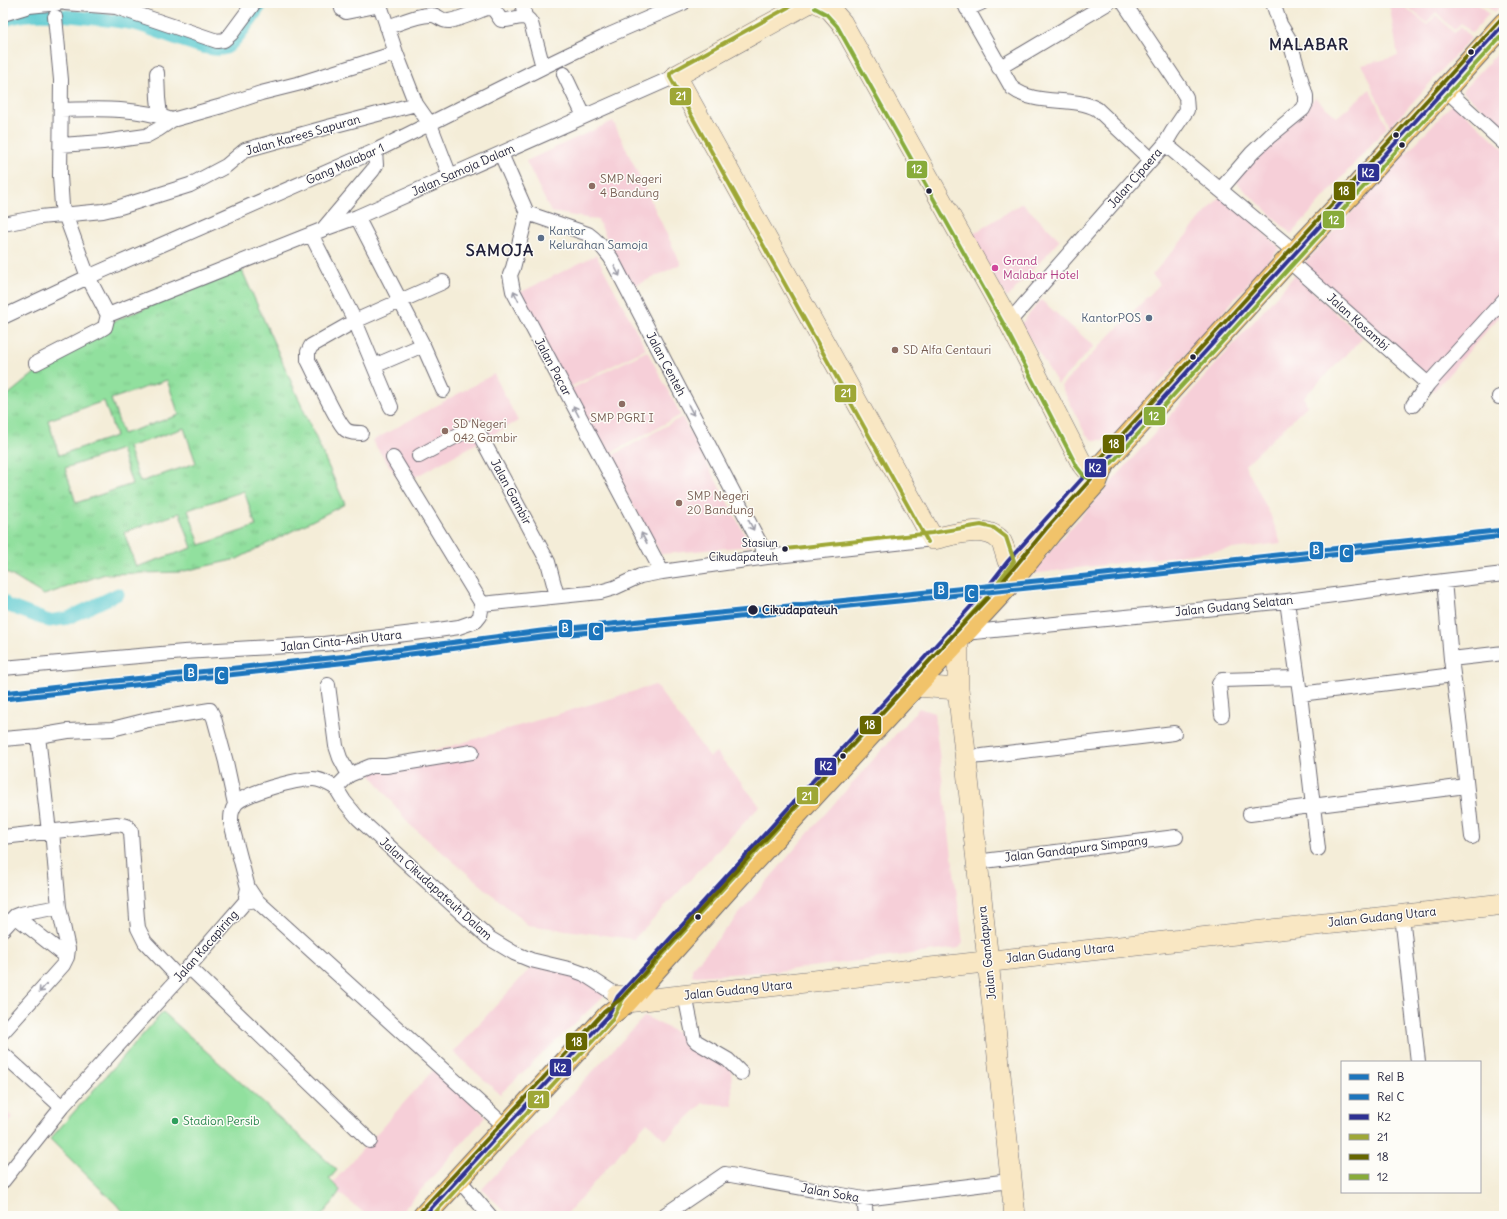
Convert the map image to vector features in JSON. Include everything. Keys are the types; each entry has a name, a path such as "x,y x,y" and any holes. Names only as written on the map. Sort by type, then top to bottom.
{"main road":[{"path":"424,1216 608,1016 983,593 1008,561 1096,473 1292,256 1355,190 1504,24"},
{"path":"736,872 915,686 1009,584 1050,534 1096,473"}],"street":[{"path":"3,14 29,6 59,3"},
{"path":"66,3 116,7 217,41 224,40 232,34 254,3"},
{"path":"340,3 343,11 348,12 378,6 382,10 396,53 416,104 430,124 450,176"},
{"name":"Gang Malabar 1","path":"3,317 88,277 375,151 543,67 683,3"},
{"name":"Jalan Samoja Dalam","path":"108,315 317,231 357,217 676,76 808,3"},
{"path":"818,3 830,9 842,22 1009,322 1096,473"},
{"path":"981,3 966,6 999,68 1012,88 1018,93 1042,100 1084,104 1097,109 1151,160"},
{"path":"999,68 1108,3"},
{"path":"1124,3 1180,87 1187,103 1187,110 1165,144"},
{"path":"1220,190 1252,153 1303,109 1306,104 1306,96 1291,45 1286,31 1280,24 1273,3"},
{"path":"387,28 416,18 431,15 434,15 447,22 487,8 494,9 501,20 505,21 524,10 531,23 543,67"},
{"path":"36,363 105,327 108,315 88,277 66,213 62,206 60,176 61,80 55,17"},
{"path":"61,110 118,110 166,118 222,106 267,91 301,83 396,53"},
{"path":"157,73 158,98 166,118"},
{"path":"564,74 584,116"},
{"path":"676,76 933,539"},
{"path":"1445,89 1504,143"},
{"name":"Jalan Karees Sapuran","path":"3,224 66,213 120,207 166,193 212,174 226,166 245,150 416,104"},
{"path":"61,146 135,138 152,133 166,118"},
{"name":"Jalan Cipaera","path":"1009,322 1165,144 1220,190 1292,256"},
{"path":"375,151 376,165 373,170 317,231 390,407"},
{"path":"501,154 527,213"},
{"name":"Jalan Centeh","path":"527,213 588,234 602,246 611,258 767,557"},
{"name":"Jalan Pacar","path":"527,213 510,275 513,291 662,572"},
{"path":"357,217 401,301 443,390"},
{"name":"Jalan Kosambi","path":"1292,256 1428,384"},
{"path":"361,433 352,433 345,429 341,424 308,360 308,352 311,346 355,321 443,282"},
{"path":"1413,405 1428,384 1504,300"},
{"path":"374,366 422,345"},
{"name":"Jalan Gambir","path":"419,456 475,426 548,562 557,596"},
{"path":"393,458 482,604 600,592 614,588 640,576 662,572 767,557 933,539 980,531 991,534 1001,541 1008,561"},
{"name":"Jalan Gudang Selatan","path":"961,637 1287,601 1444,580 1504,574"},
{"path":"1444,580 1451,659 1472,837"},
{"path":"1287,601 1300,694 1318,850"},
{"name":"Jalan Cinta-Asih Utara","path":"3,668 184,652 318,645 459,627 476,621 480,616 482,604"},
{"name":"Jalan Gandapura","path":"961,637 958,689 988,961 1010,1181 1015,1216"},
{"path":"1451,659 1504,653"},
{"path":"1300,694 1453,675"},
{"path":"1222,715 1219,684 1222,680 1298,678"},
{"path":"328,685 336,746 340,758 349,775"},
{"path":"915,686 958,689"},
{"path":"3,739 38,736 68,731 112,729 148,720 210,710 214,718 226,762 235,804"},
{"path":"965,757 1174,733"},
{"path":"3,1032 63,966 67,957 67,941 60,907 38,736"},
{"path":"472,752 386,766 371,766 349,775 336,788 325,782 314,779 296,782 255,793 242,798 235,804 231,814 231,823 251,901 506,1127"},
{"path":"1250,814 1466,786"},
{"name":"Jalan Cikudapateuh Dalam","path":"336,788 344,801 358,818 489,938 514,953 531,960 574,970 584,974 622,999"},
{"path":"3,837 117,824 127,826 131,832 137,919 141,936 179,978"},
{"name":"Jalan Gandapura Simpang","path":"976,862 1176,837"},
{"name":"Jalan Kacapiring","path":"3,1181 62,1107 251,901"},
{"name":"Jalan Gudang Utara","path":"622,999 685,995 1504,904"},
{"path":"3,929 15,916 60,907"},
{"path":"1402,915 1418,1061"},
{"path":"15,916 67,957"},
{"path":"189,967 370,1142"},
{"path":"685,995 694,1039 728,1060 741,1072"},
{"path":"3,1054 62,1107"},
{"name":"Jalan Soka","path":"665,1215 725,1174 864,1199 1010,1181"},
{"path":"458,1180 490,1216"},
{"path":"864,1199 866,1216"}],"shaded area":[{"path":"1389,3 1400,3 1427,25 1436,15 1454,33 1461,26 1471,38 1390,127 1362,65 1398,56"},
{"path":"1403,3 1477,3 1489,14 1472,33 1461,23 1454,30 1436,12 1427,23"},
{"path":"1484,3 1503,3 1495,12"},
{"path":"1504,46 1504,128 1462,91"},
{"path":"1370,89 1387,127 1291,234 1233,179 1315,98 1337,117"},
{"path":"1453,103 1504,149 1504,311 1434,391 1298,270"},
{"name":"SMP Negeri 4 Bandung","path":"613,121 681,264 631,288 598,220 551,212 526,161"},
{"path":"1222,194 1280,248 1114,435 1102,440 1092,440 1085,433 1061,386 1160,284 1152,275"},
{"path":"1022,203 1060,240 1007,298 970,236"},
{"path":"596,255 646,349 562,391 515,295"},
{"path":"1295,275 1363,338 1304,397 1307,406 1245,465 1270,514 1281,543 1030,574"},
{"path":"1041,300 1094,346 1058,384 1021,324"},
{"name":"SMP PGRI I","path":"647,351 681,415 599,459 563,393"},
{"name":"SD Negeri 042 Gambir","path":"494,374 518,421 402,484 372,441"},
{"name":"SMP Negeri 20 Bandung","path":"682,417 751,546 661,554 606,459"},
{"path":"655,685 710,757 716,752 760,806 634,939 528,925 409,824 368,771"},
{"path":"919,708 934,713 963,943 959,948 779,971 697,976 692,975 692,969 816,824"},
{"path":"536,962 563,968 607,993 500,1094 453,1052"},
{"path":"645,1016 697,1043 731,1067 733,1106 703,1103 665,1140 647,1122 565,1216 510,1216 482,1189"},
{"path":"434,1069 486,1116 398,1216 368,1216 330,1186"},
{"path":"3,1109 13,1118 3,1129"}],"green space":[{"path":"241,268 345,504 237,559 180,572 105,574 44,595 4,571 3,399 81,335","holes":["167,380 179,415 123,434 111,399","104,401 116,436 59,455 48,420","184,428 196,463 140,482 128,447","121,449 132,484 76,503 65,468","244,491 256,526 200,545 188,510","180,513 192,548 136,567 124,532"]},
{"name":"Stadion Persib","path":"163,1012 337,1170 329,1179 340,1190 334,1201 321,1216 128,1216 50,1139"}],"waterway":[{"path":"3,21 23,15 45,14 119,22 138,25 196,45 218,49 226,48 235,41 262,3"},
{"path":"3,601 6,605 49,621 68,618 118,594"}],"rail line":[{"name":"B","path":"3,693 348,656 541,631 1086,576 1504,530"},
{"name":"C","path":"4,699 349,662 542,637 1087,582 1504,536"}],"transit line":[{"name":"21","path":"796,3 673,71 670,74 670,77 928,542"},
{"name":"12","path":"815,8 826,14 837,26 1004,325 1077,467 1084,476 1088,478 1107,468 1504,33"},
{"name":"18","path":"420,1212 604,1012 622,998 735,872 1004,580 1046,529 1091,479 1099,460 1500,20"},
{"name":"K2","path":"424,1216 608,1016 618,996 983,593 1008,561 1088,472 1103,464 1504,24"},
{"name":"21","path":"432,1216 612,1020 623,999 987,597 1014,561 1006,537 994,528 981,525 932,533 785,549"}],"place":[{"name":"SMP Negeri 4 Bandung","path":"592,186"},
{"name":"Kantor Kelurahan Samoja","path":"541,238"},
{"name":"Grand Malabar Hotel","path":"995,268"},
{"name":"KantorPOS","path":"1149,318"},
{"name":"SD Alfa Centauri","path":"895,350"},
{"name":"SMP PGRI I","path":"622,404"},
{"name":"SD Negeri 042 Gambir","path":"445,431"},
{"name":"SMP Negeri 20 Bandung","path":"679,503"},
{"name":"Stasiun Cikudapateuh","path":"785,549"},
{"name":"Cikudapateuh","path":"753,610"},
{"name":"Stadion Persib","path":"175,1121"}],"district":[{"name":"MALABAR","path":"1309,44"},
{"name":"SAMOJA","path":"500,250"}]}
